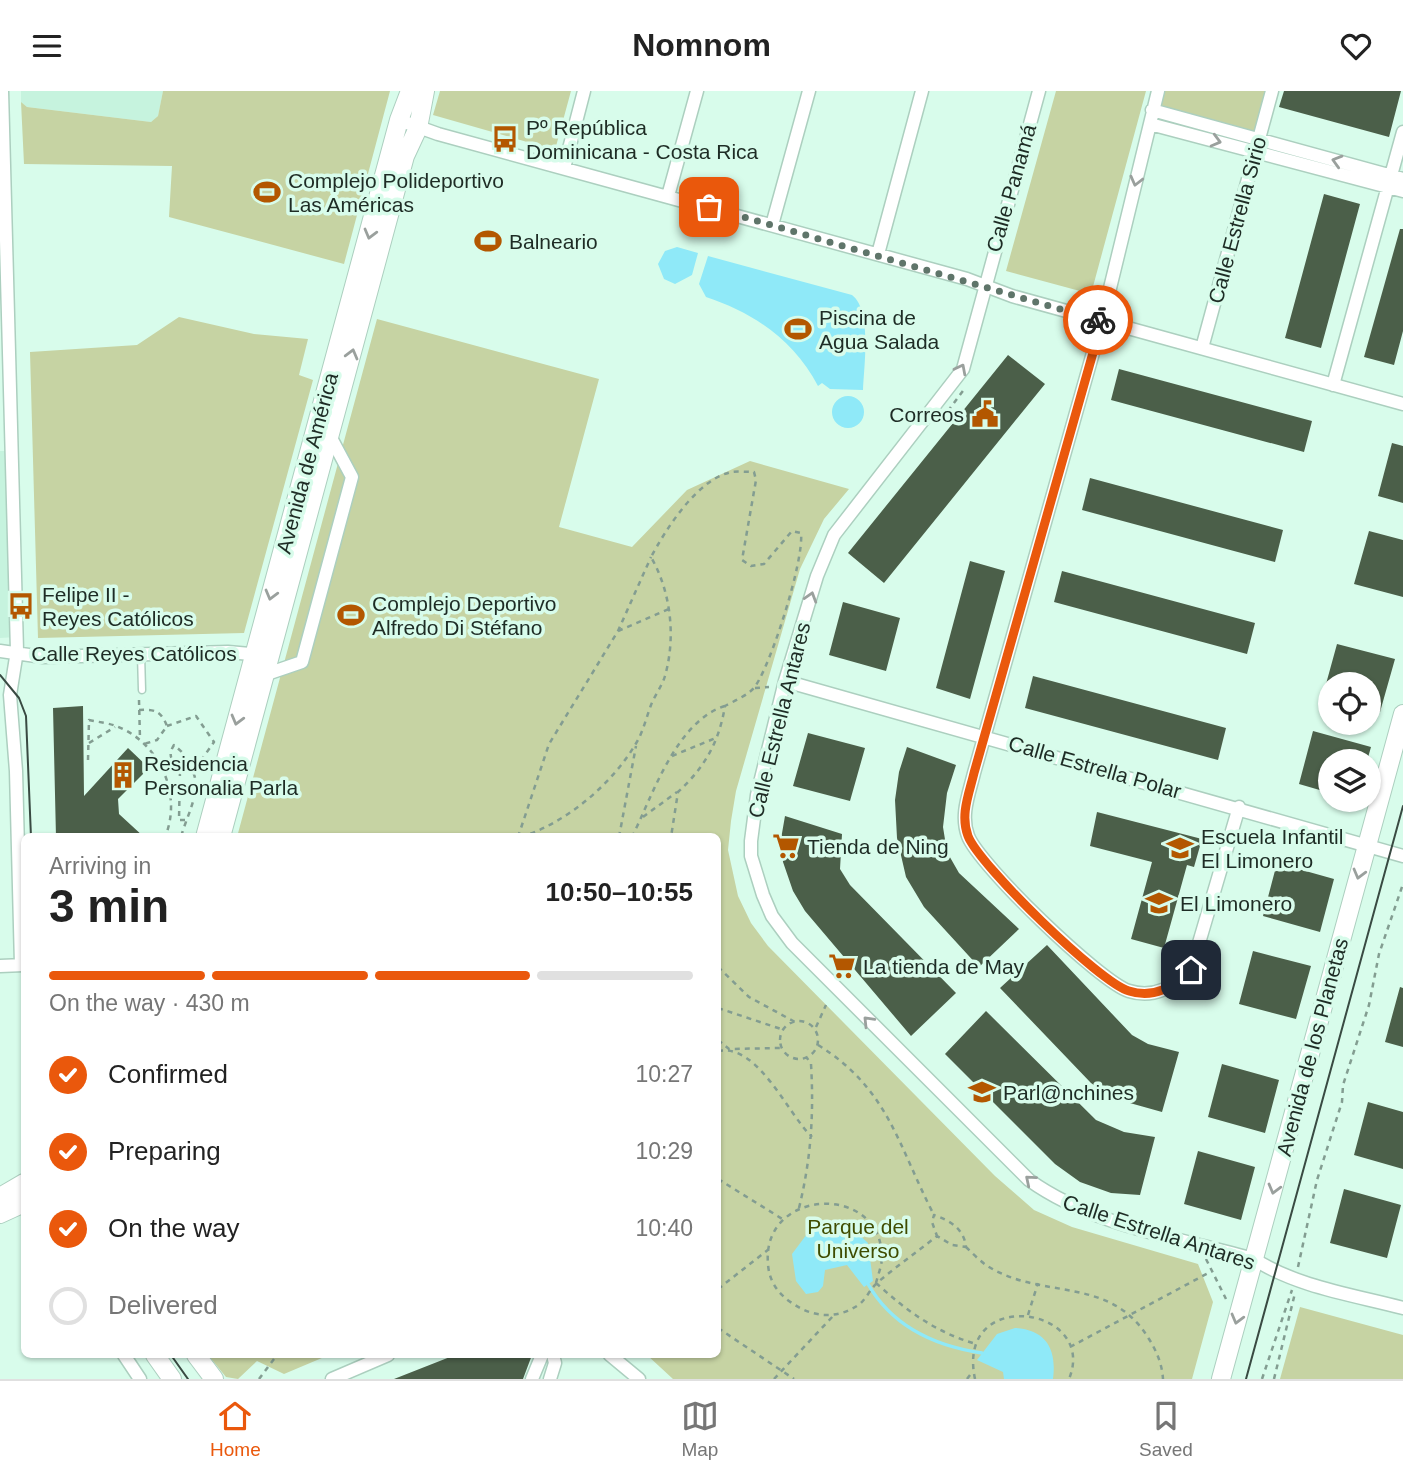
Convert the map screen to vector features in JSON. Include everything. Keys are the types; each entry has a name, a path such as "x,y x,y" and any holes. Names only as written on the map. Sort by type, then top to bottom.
{"main road":[{"name":"Avenida de América","path":"222,833 264,675 262,655 399,120 410,91"},
{"name":"Avenida de América","path":"206,833 330,436 405,156 418,128 425,91"},
{"name":"Avenida de los Planetas","path":"1221,1379 1403,714"},
{"path":"0,1197 21,1185"},
{"path":"0,1214 21,1204"},
{"path":"157,1358 172,1379"},
{"path":"198,1358 214,1379"}],"street":[{"path":"2,91 6,392 17,651 10,695 16,771 21,910"},
{"path":"564,168 584,91"},
{"path":"668,196 697,91"},
{"path":"772,225 810,91"},
{"path":"878,254 922,91"},
{"name":"Calle Panamá","path":"984,286 1039,91"},
{"path":"1158,91 1102,321 965,811 969,838 979,855 1034,912 1107,981 1127,991 1143,994 1163,991 1175,985 1191,970 1239,807"},
{"name":"Calle Estrella Sirio","path":"1202,348 1272,91"},
{"path":"1153,110 1257,145"},
{"path":"399,120 418,128 878,254 1102,321 1403,404"},
{"path":"1150,124 1257,145 1394,181 1403,191"},
{"path":"1333,385 1394,181 1403,132"},
{"name":"Calle Estrella Antares","path":"984,286 973,339 963,369 834,535 817,576 785,681 757,795 751,848 772,916 792,943 1028,1180 1054,1198 1094,1215 1255,1259 1275,1273 1403,1308"},
{"name":"Avenida de América","path":"264,675 302,662 352,477 330,436"},
{"name":"Calle Reyes Católicos","path":"0,651 17,651 43,657 228,652 262,655"},
{"name":"Calle Estrella Polar","path":"785,681 1239,807 1403,856"},
{"path":"0,966 21,965"},
{"path":"126,1358 140,1379"},
{"path":"332,1379 381,1358"},
{"path":"532,1379 541,1358"},
{"path":"550,1379 553,1358"},
{"path":"614,1358 639,1379"}],"lane":[{"path":"140,690 141,654"}],"path":[{"path":"941,420 968,384"},
{"path":"520,833 550,744 618,631 664,531 689,501 730,472 754,472 756,480 742,560 751,566 764,564 792,531 801,533 802,541 790,597 755,688"},
{"path":"619,833 637,743 664,677 671,642 669,609 660,573 651,557"},
{"path":"618,631 669,609"},
{"path":"641,820 645,803 671,756 697,725 755,688 769,687"},
{"path":"140,690 140,741"},
{"path":"634,833 650,809 678,792 696,775 718,737 725,706"},
{"path":"139,710 153,709 163,714 167,726"},
{"path":"144,744 157,740 167,726 196,716 214,742 193,772"},
{"path":"88,760 89,720 116,726 144,744 161,762 171,799 166,833"},
{"path":"89,743 105,736 116,726"},
{"path":"671,756 718,737"},
{"path":"530,833 549,826 578,807 617,771 637,743"},
{"path":"179,820 180,770 171,760 170,752 174,745 183,753 187,767 197,779 182,833"},
{"path":"672,833 678,792"},
{"path":"170,820 185,820"},
{"path":"1262,1379 1296,1279 1317,1180 1332,1140 1343,1084 1369,1005 1379,954 1403,884"},
{"path":"721,970 749,997 795,1021 810,1024 815,1028"},
{"path":"825,1005 815,1028 818,1045 841,1059 868,1087 892,1121 913,1174 934,1215 957,1227 965,1237 966,1247"},
{"path":"721,1009 784,1030"},
{"path":"781,1048 784,1030 795,1021"},
{"path":"721,1042 744,1056 768,1079 799,1125 812,1137"},
{"path":"807,1058 818,1045"},
{"path":"721,1050 781,1048 790,1057 807,1058"},
{"path":"799,1208 812,1137 814,1106 811,1064 807,1058"},
{"path":"721,1181 784,1220"},
{"path":"876,1283 882,1257 875,1233 863,1217 837,1203 818,1202 799,1208 784,1220 771,1239 768,1269 782,1296 806,1313 825,1316 862,1302 876,1283 937,1236"},
{"path":"934,1215 932,1222 937,1236 952,1245 966,1247 986,1265 1038,1283 1090,1293 1114,1303 1132,1315 1155,1348 1163,1367 1163,1379"},
{"path":"721,1287 769,1249"},
{"path":"1206,1259 1225,1299"},
{"path":"1070,1347 1212,1271"},
{"path":"876,1283 911,1315 938,1331 976,1344"},
{"path":"1028,1315 1038,1283"},
{"path":"1275,1379 1295,1293"},
{"path":"774,1379 836,1314"},
{"path":"975,1379 973,1371 976,1344 991,1325 1003,1318 1028,1315 1042,1318 1060,1331 1070,1347 1072,1360 1069,1379"},
{"path":"721,1330 794,1379"},
{"path":"259,1379 275,1358"},
{"path":"967,1379 973,1371"}],"shaded area":[{"path":"21,91 163,91 158,116 151,122 27,107 21,102"},
{"path":"0,451 13,451 18,637 0,638"}],"green space":[{"name":"Complejo Polideportivo Las Américas","path":"163,91 390,91 344,264 169,217 172,166 24,164 21,102 27,107 151,122 158,116"},
{"path":"440,91 571,91 555,150 433,115"},
{"path":"1056,91 1146,91 1091,294 1006,271"},
{"path":"1165,91 1271,91 1257,140 1159,113"},
{"path":"179,317 254,334 308,339 299,375 313,380 244,633 38,638 30,352 137,345"},
{"name":"Parque del Universo","path":"377,319 599,379 559,527 632,547 687,490 750,461 849,489 824,519 800,569 736,791 728,850 738,896 751,923 768,946 995,1176 1034,1210 1072,1227 1198,1264 1213,1302 1192,1379 673,1379 650,1358 721,1358 721,833 238,833"},
{"path":"1300,1307 1403,1335 1403,1379 1280,1379"},
{"path":"210,1358 322,1358 284,1374 257,1361 238,1379 226,1377"}],"water":[{"path":"677,247 698,253 692,275 675,284 664,279 658,264 665,251"},
{"path":"708,256 852,295 858,302 865,325 863,390 830,389 822,383 818,386 797,355 771,330 740,311 706,297 699,284"},
{"path":"848,396 860,400 864,412 860,424 848,428 836,424 832,412 836,400"},
{"path":"831,1224 855,1231 868,1243 873,1281 864,1287 847,1265 825,1270 823,1286 818,1292 806,1294 796,1281 792,1254 810,1230"},
{"path":"1015,1328 1035,1333 1047,1343 1053,1359 1053,1379 1004,1379 1003,1372 977,1360 997,1334"}],"building":[{"path":"1284,91 1401,91 1389,137 1279,107"},
{"path":"1324,194 1360,204 1321,348 1285,338"},
{"path":"1400,229 1403,229 1403,331 1394,365 1364,357"},
{"path":"1008,355 1045,384 884,583 848,553"},
{"path":"1119,369 1312,421 1304,452 1111,400"},
{"path":"1392,443 1403,446 1403,503 1378,496"},
{"path":"1090,478 1283,530 1275,562 1082,510"},
{"path":"1369,531 1403,540 1403,597 1354,584"},
{"path":"970,561 1005,571 970,699 936,688"},
{"path":"1062,571 1255,623 1247,654 1054,602"},
{"path":"843,602 900,618 886,671 829,655"},
{"path":"1337,644 1395,659 1381,708 1381,672 1329,672"},
{"path":"1033,676 1226,728 1218,760 1025,708"},
{"name":"Residencia Personalia Parla","path":"83,706 84,796 128,748 149,768 118,799 119,814 140,833 56,833 53,708"},
{"path":"1313,731 1318,735 1371,747 1318,749 1318,790 1299,784"},
{"path":"808,733 865,748 850,801 793,786"},
{"path":"907,747 956,765 947,793 943,827 947,852 959,873 1019,929 979,967 924,907 906,877 897,838 895,800 899,772"},
{"name":"El Limonero","path":"1097,812 1202,839 1194,867 1187,865 1164,948 1131,939 1152,862 1090,846"},
{"path":"785,816 842,834 840,869 850,885 956,993 911,1036 805,911 793,891 783,862 781,839"},
{"path":"1277,863 1334,879 1320,932 1263,916"},
{"path":"1047,945 1132,1035 1148,1044 1179,1052 1162,1112 1112,1098 1091,1083 1000,988"},
{"path":"1253,951 1311,966 1296,1019 1239,1004"},
{"path":"1400,987 1403,988 1403,1047 1385,1042"},
{"path":"986,1011 1096,1120 1124,1132 1155,1137 1140,1195 1111,1193 1080,1182 1055,1164 945,1054"},
{"path":"1222,1064 1279,1080 1265,1133 1208,1117"},
{"path":"1368,1102 1403,1112 1403,1169 1354,1155"},
{"path":"1198,1151 1255,1167 1241,1220 1184,1204"},
{"path":"1344,1189 1401,1205 1387,1258 1330,1243"},
{"path":"447,1358 531,1358 523,1379 394,1379"}],"waterway":[{"path":"868,1284 889,1312 916,1332 948,1345 982,1353"}],"tram line":[{"path":"0,675 19,698 26,716 31,833"},
{"path":"1246,1379 1403,806"},
{"path":"173,1358 188,1379"}],"way so far":[{"path":"709,207 967,279 1012,296 1098,320"}],"place":[{"name":"Pº República Dominicana - Costa Rica","path":"505,139"},
{"name":"Complejo Polideportivo Las Américas","path":"267,192"},
{"name":"Balneario","path":"488,241"},
{"name":"Piscina de Agua Salada","path":"798,329"},
{"name":"Correos","path":"985,414"},
{"name":"Felipe II - Reyes Católicos","path":"21,606"},
{"name":"Complejo Deportivo Alfredo Di Stéfano","path":"351,615"},
{"name":"Residencia Personalia Parla","path":"123,775"},
{"name":"Tienda de Ning","path":"786,846"},
{"name":"Escuela Infantil El Limonero","path":"1180,848"},
{"name":"El Limonero","path":"1159,903"},
{"name":"La tienda de May","path":"842,966"},
{"name":"Parl@nchines","path":"982,1092"}],"route":[{"path":"1098,320 1102,321 974,773 965,811 965,825 979,855 1107,981 1127,991 1143,994 1163,991 1175,985 1191,970"}]}
